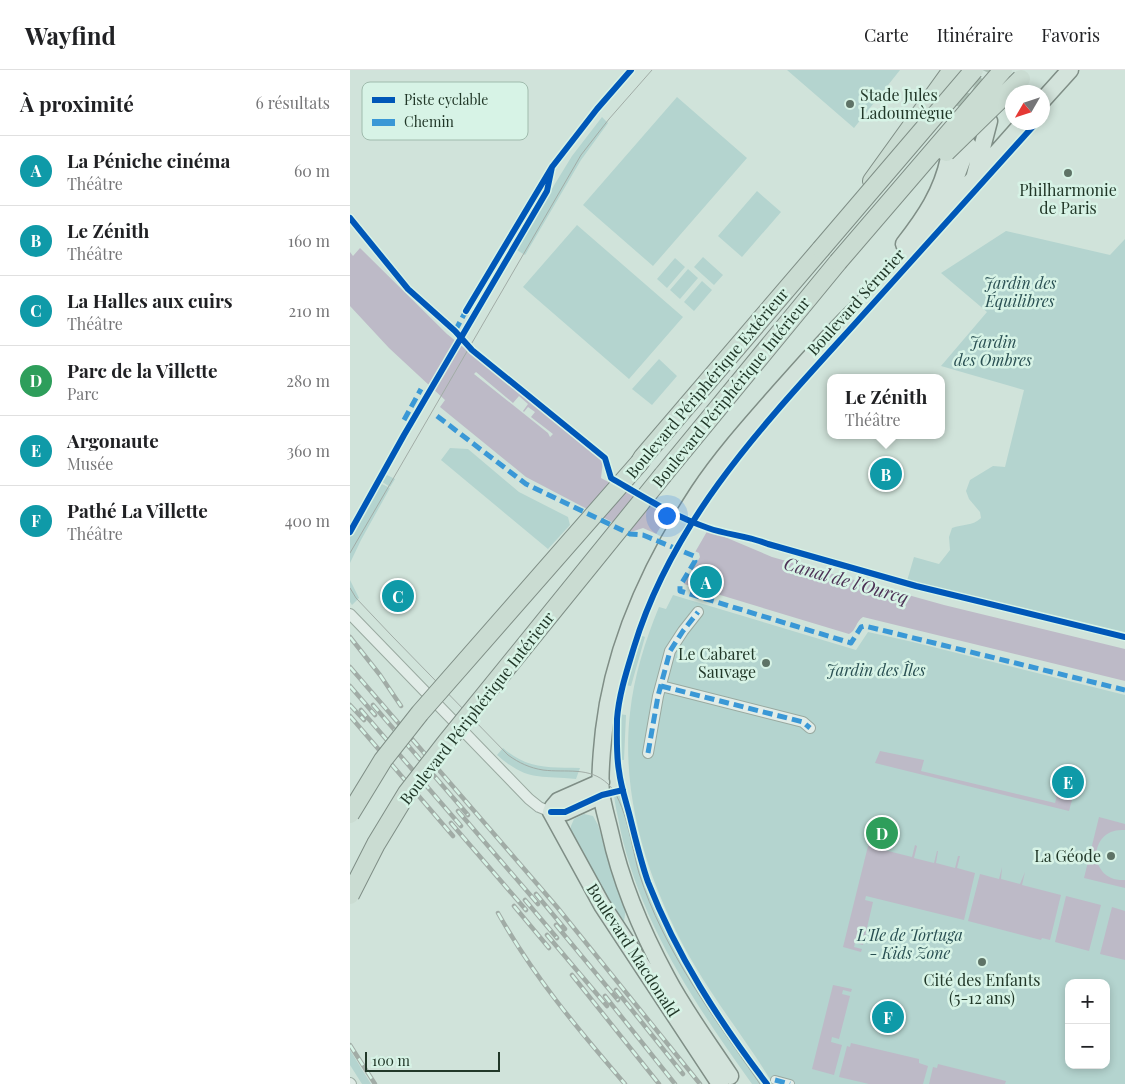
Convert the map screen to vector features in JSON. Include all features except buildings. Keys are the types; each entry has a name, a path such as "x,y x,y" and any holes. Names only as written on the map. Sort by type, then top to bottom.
{"highway":[{"path":"856,208 876,172 952,70"},
{"name":"Boulevard Périphérique Extérieur","path":"350,814 383,760 420,713 640,462 642,457 974,70"},
{"name":"Boulevard Périphérique Intérieur","path":"350,894 376,844 407,793 450,737 838,262 1003,70"},
{"path":"875,219 1025,74"}],"main road":[{"path":"1050,92 1070,70"},
{"path":"974,180 989,120"},
{"name":"Boulevard Sérurier","path":"696,495 742,435 841,323 868,299 1017,130"},
{"path":"841,323 858,298 944,202 958,174 968,146"},
{"path":"888,265 931,206 942,186 949,158"},
{"name":"Boulevard Macdonald","path":"696,495 666,546 642,595 620,655 608,705 602,756 601,789 618,865 646,935 668,979 725,1080"},
{"path":"551,812 565,812 601,789"},
{"name":"Boulevard Macdonald","path":"551,812 602,905 725,1080"}],"street":[{"path":"648,754 670,651 698,612"},
{"path":"350,614 529,799 538,807 551,812"},
{"path":"662,686 803,722 810,728"},
{"path":"775,1080 790,1084"}],"green space":[{"name":"Stade Jules Ladoumègue","path":"787,70 900,70 854,128"},
{"path":"677,97 747,158 653,266 583,205"},
{"path":"602,117 608,123 581,160 525,255 515,249 572,156"},
{"path":"757,191 781,212 742,257 718,236"},
{"path":"577,225 683,317 629,379 523,287"},
{"path":"1006,231 1110,255 1125,239 1125,635 907,581 914,557 939,564 950,550 949,537 952,528 971,524 981,518 980,512 969,499 966,491 970,480 993,466 1005,467 1024,390 941,366 987,312 941,273"},
{"path":"703,257 723,275 714,285 694,267"},
{"path":"675,258 685,267 667,288 657,279"},
{"path":"688,269 698,278 680,299 670,290"},
{"path":"702,281 712,290 694,311 684,302"},
{"path":"659,359 677,376 652,405 632,389"},
{"path":"450,448 468,449 519,492 568,517 570,525 548,549 441,460"},
{"path":"385,474 395,479 390,487 381,481"},
{"path":"380,483 390,488 350,563 350,537"},
{"path":"350,580 359,598 352,605 350,602"},
{"path":"673,595 856,650 868,632 1125,695 1125,1084 773,1084 704,981 679,937 652,876 642,844 630,779 628,746 630,713 641,659 659,607 666,609"},
{"path":"640,635 645,637 631,686 625,685"},
{"path":"619,714 626,715 624,760 619,760"},
{"path":"503,748 530,764 580,768 576,779 534,776 517,770 497,755"},
{"path":"618,792 626,812 640,868 664,925 703,996 763,1084 752,1084 727,1048 688,989 655,928 629,862 615,803 614,795"},
{"path":"584,814 593,816 598,825 612,872 626,908 623,928 571,831 574,819"},
{"path":"350,1050 371,1084 362,1084 350,1065"}],"water":[{"name":"Canal de l'Ourcq","path":"360,248 447,334 603,461 601,478 663,511 772,557 944,605 1125,649 1125,681 863,617 849,634 684,584 700,557 699,553 643,528 631,532 526,477 440,407 445,400 389,348 350,306 350,252 353,256"},
{"path":"880,751 924,760 921,771 1055,803 1057,796 1072,800 1069,811 875,763"},
{"path":"1099,817 1125,824 1125,830 1113,831 1104,837 1098,845 1096,855 1098,864 1104,873 1113,878 1125,880 1125,888 1084,878"},
{"path":"915,845 917,846 914,858 934,863 938,851 936,863 955,868 958,856 960,856 957,868 975,873 964,920 866,896 865,900 873,902 863,945 855,943 854,947 862,949 861,952 843,947 868,846 912,857"},
{"path":"1002,867 1001,879 1020,884 1025,872 1022,885 1061,895 1050,940 1042,938 1041,940 968,921 980,874 999,879"},
{"path":"1066,896 1101,905 1089,951 1055,942"},
{"path":"1112,907 1125,911 1125,960 1100,954"},
{"path":"833,985 852,989 851,992 843,990 842,994 850,996 839,1039 832,1037 831,1042 842,1045 834,1075 812,1069"},
{"path":"851,1043 919,1059 919,1063 928,1066 923,1084 869,1084 839,1077 847,1046 850,1047"},
{"path":"938,1064 1006,1081 1005,1084 929,1084 933,1067 937,1068"}],"pier":[{"path":"476,372 513,403 519,396 528,404 523,411 528,407 535,412 531,417 553,434 550,437 548,433 474,374"},
{"path":"670,511 709,528 694,554 655,536"}],"tunnel":[{"path":"979,95 991,70"},
{"path":"954,130 957,110 968,79"}],"tram line":[{"path":"350,553 581,155 609,119 652,70"},
{"path":"350,588 356,598 508,755 520,763 534,768 552,771 585,772 601,778 608,784 624,813 639,873 649,902 662,929 708,1009 760,1084"}],"railway":[{"path":"350,637 380,675 401,706"},
{"path":"350,667 557,907 700,1084"},
{"path":"350,686 375,715"},
{"path":"350,705 364,720"},
{"path":"373,705 468,815"},
{"path":"361,710 461,826"},
{"path":"350,716 453,836"},
{"path":"458,811 538,904"},
{"path":"451,823 526,910"},
{"path":"536,894 565,929"},
{"path":"525,900 557,938"},
{"path":"514,906 549,948"},
{"path":"498,913 541,980 625,1084"},
{"path":"556,925 618,1000"},
{"path":"547,935 607,1006"},
{"path":"572,975 659,1084"},
{"path":"616,990 683,1074"},
{"path":"605,996 675,1084"},
{"path":"350,1045 375,1084"}],"marked path":[{"path":"455,331 467,309"},
{"path":"404,420 421,389"},
{"path":"437,416 526,484 630,534 643,535 694,556 695,561 680,586 680,591 851,643 861,627 865,626 1125,690"},
{"path":"648,753 658,696 670,651 698,612"},
{"path":"661,686 803,722 810,728"},
{"path":"775,1080 790,1084"}],"cycle path":[{"path":"466,311 552,167 597,109 631,70"},
{"path":"767,1084 732,1036 700,987 672,936 648,882 618,765 617,719 626,673 651,600 672,557 697,515 725,475 786,400 1030,130"},
{"path":"350,532 404,435 547,191 552,167"},
{"path":"350,218 408,289 455,331 472,350 605,458 611,478 682,518 716,530 916,586 1125,637"},
{"path":"551,812 565,812 602,795 623,790"}],"place":[{"name":"Stade Jules Ladoumègue","path":"850,104"},
{"name":"Philharmonie de Paris","path":"1068,173"},
{"name":"Le Zénith","path":"886,474"},
{"name":"La Péniche cinéma","path":"706,582"},
{"name":"La Halles aux cuirs","path":"398,596"},
{"name":"Le Cabaret Sauvage","path":"766,663"},
{"name":"Argonaute","path":"1068,782"},
{"name":"Parc de la Villette","path":"882,833"},
{"name":"La Géode","path":"1111,856"},
{"name":"Cité des Enfants (5-12 ans)","path":"982,962"},
{"name":"Pathé La Villette","path":"888,1017"}],"park label":[{"name":"Jardin des Équilibres","path":"1020,292"},
{"name":"Jardin des Ombres","path":"993,351"},
{"name":"Jardin des Îles","path":"876,670"},
{"name":"L'Ile de Tortuga - Kids Zone","path":"910,944"}]}
